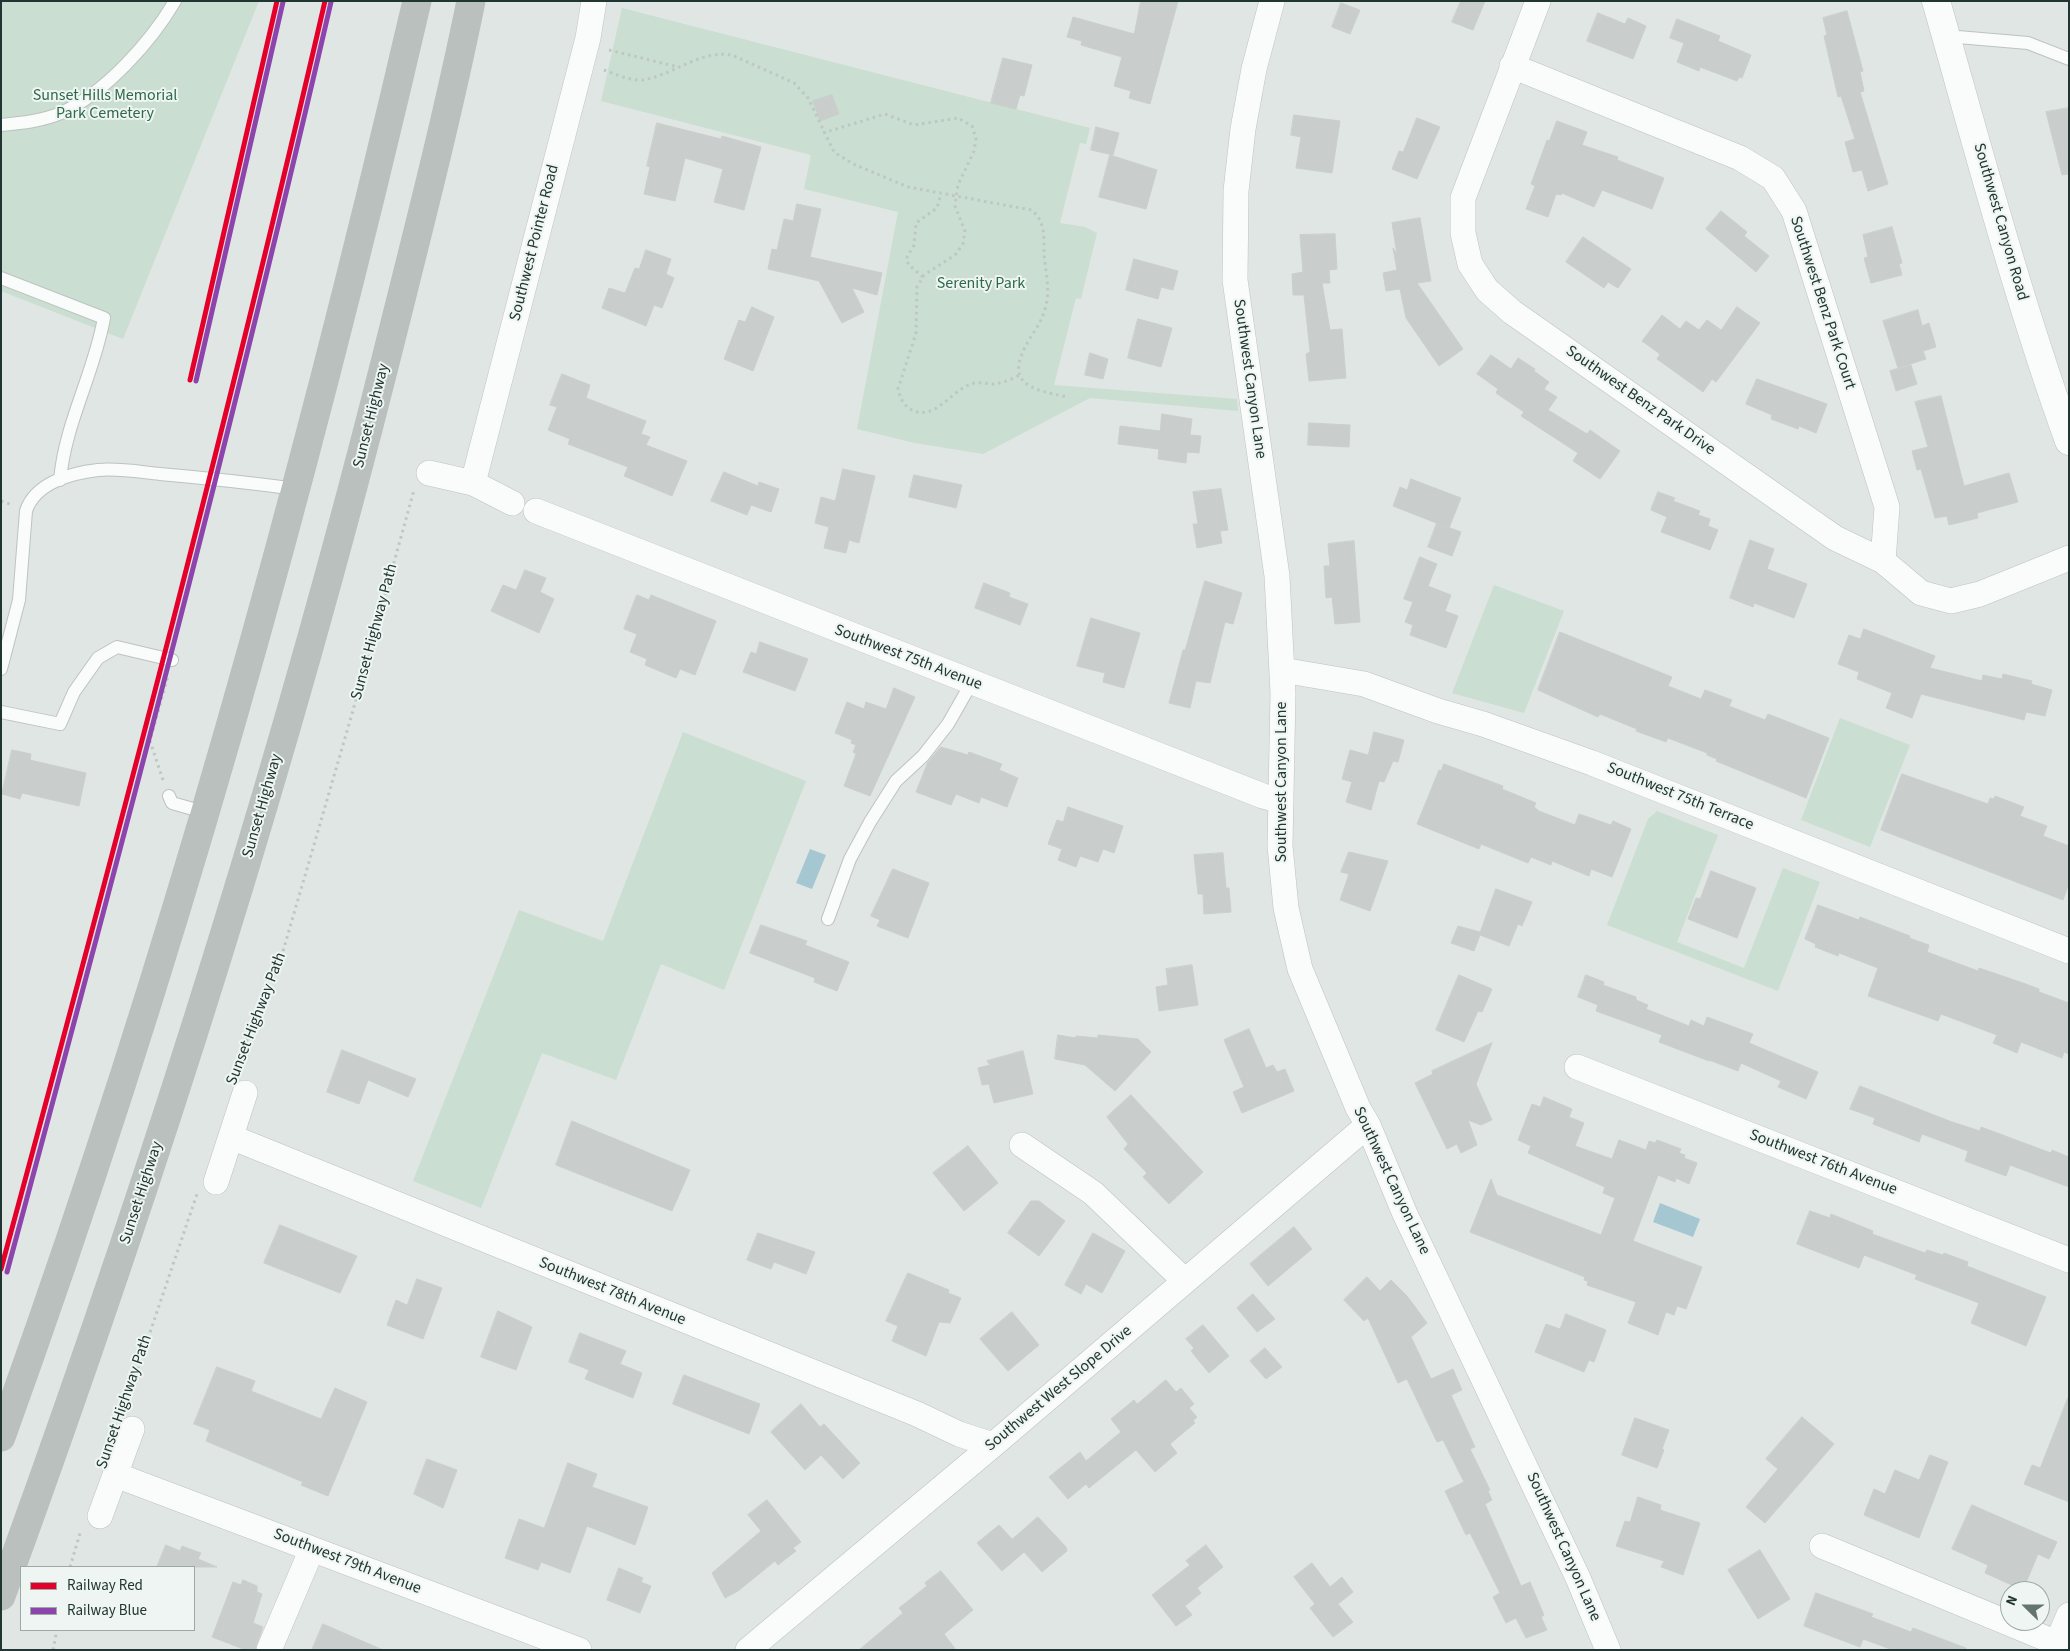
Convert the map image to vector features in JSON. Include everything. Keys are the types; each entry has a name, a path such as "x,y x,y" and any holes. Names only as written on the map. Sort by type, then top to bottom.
{"highway":[{"path":"1,1437 45,1315 118,1096 207,813 342,319 417,1"},
{"name":"Sunset Highway","path":"1,1596 116,1271 243,875 348,512 406,280 471,1"}],"main road":[{"name":"Southwest Canyon Road","path":"1936,1 2048,383 2069,441"}],"street":[{"name":"Southwest Pointer Road","path":"473,483 588,38 594,1"},
{"name":"Southwest Canyon Lane","path":"1272,1 1254,69 1243,129 1236,191 1235,280 1277,576 1282,670 1280,846 1286,908 1294,947 1329,1042 1358,1108 1368,1125 1405,1214 1570,1560 1608,1650"},
{"name":"Southwest Benz Park Drive","path":"1538,1 1463,198 1463,234 1470,264 1487,290 1512,312 1835,538 1883,561 1921,593 1951,601 1980,594 2069,558"},
{"name":"Southwest Benz Park Court","path":"1512,66 1740,158 1773,178 1794,211 1886,507 1883,561"},
{"path":"429,472 473,483 512,503"},
{"name":"Southwest 75th Avenue","path":"536,511 1263,796 1281,801"},
{"name":"Southwest 75th Terrace","path":"1282,670 1364,684 1501,730 1592,763 2069,951"},
{"name":"Southwest 76th Avenue","path":"1577,1067 2069,1260"},
{"path":"207,1186 231,1138 240,1085"},
{"name":"Southwest West Slope Drive","path":"748,1650 1127,1332 1184,1280 1368,1125"},
{"name":"Southwest 78th Avenue","path":"231,1138 917,1414 959,1434 993,1445"},
{"path":"1022,1145 1093,1193 1184,1280"},
{"path":"91,1521 116,1474 128,1419"},
{"name":"Southwest 79th Avenue","path":"116,1474 579,1650"},
{"path":"1822,1546 2063,1646 2069,1615"},
{"path":"269,1650 312,1549"}],"lane":[{"path":"1,126 30,123 62,112 95,92 136,54 175,1"},
{"path":"1946,36 2028,43 2069,59"},
{"path":"1,278 104,318 95,354 67,437 60,480"},
{"path":"1,669 19,600 26,511 30,499 40,490 60,480 98,470 118,470 226,480 297,489"},
{"path":"1,712 60,724 74,692 98,658 118,647 172,660"},
{"path":"828,919 850,859 870,822 896,782 923,756 948,724 972,682"},
{"path":"168,796 172,803 207,813"}],"path":[{"path":"604,48 678,68"},
{"path":"602,70 640,80 725,54 794,83 808,98 834,152 853,164 908,186 956,197 1026,208 1036,213 1042,223 1044,235 1047,301 1041,319 1020,357 1018,366 1024,382 1034,390 1067,397"},
{"path":"823,132 885,114 914,125 953,117 964,120 975,132 976,144 958,185 956,197 957,213 965,231 963,244 955,254 923,276 917,287 916,333 898,388 901,399 907,407 922,412 933,410 970,384 1001,383 1020,375"},
{"path":"923,276 909,265 906,259 914,245 916,223 938,208 941,194"},
{"name":"Sunset Highway Path","path":"240,1085 258,1008 279,965 352,714 418,475 429,472"},
{"path":"168,796 150,741 172,660"},
{"name":"Sunset Highway Path","path":"128,1419 207,1186"},
{"path":"70,1566 91,1521"},
{"path":"53,1650 57,1631"}],"green space":[{"name":"Sunset Hills Memorial Park Cemetery","path":"1,1 259,1 123,339 1,291"},
{"name":"Serenity Park","path":"622,8 1090,128 1086,144 1080,143 1060,223 1085,227 1097,233 1081,299 1076,298 1054,385 1237,399 1238,411 1090,398 983,454 915,443 857,429 898,212 804,189 811,155 601,101"},
{"path":"1494,585 1564,611 1524,713 1452,693"},
{"path":"1840,718 1910,745 1870,847 1801,820"},
{"path":"683,732 806,781 724,990 661,964 616,1080 542,1053 481,1208 413,1181 519,910 603,941"},
{"path":"1657,811 1718,835 1677,942 1744,968 1783,868 1820,882 1778,991 1607,925 1648,819"}],"water":[{"path":"810,849 826,855 812,889 796,883"},
{"path":"1660,1203 1700,1219 1693,1237 1653,1222"}],"building":[{"path":"1141,1 1178,1 1150,104 1129,98 1131,91 1114,86 1122,57 1081,45 1082,41 1067,37 1073,17 1134,34"},
{"path":"1461,1 1485,1 1473,30 1452,22"},
{"path":"1341,3 1360,10 1350,34 1332,27"},
{"path":"1847,11 1863,71 1860,72 1864,91 1860,92 1888,184 1868,191 1862,170 1853,172 1845,142 1855,139 1841,96 1838,97 1824,36 1827,35 1823,18"},
{"path":"1598,13 1625,24 1628,18 1646,26 1633,59 1587,41"},
{"path":"1677,19 1720,36 1718,41 1751,55 1742,78 1739,77 1737,81 1700,67 1699,71 1677,62 1684,43 1670,38"},
{"path":"1003,58 1032,65 1024,96 1020,95 1016,109 991,103"},
{"path":"832,95 839,114 820,121 813,101"},
{"path":"2069,108 2069,174 2062,175 2046,112"},
{"path":"1294,115 1340,121 1332,173 1296,168 1301,137 1291,135"},
{"path":"1417,118 1440,127 1417,179 1392,169 1399,151 1403,152"},
{"path":"1557,121 1587,132 1582,145 1618,157 1617,160 1664,178 1652,209 1602,190 1594,207 1562,193 1561,195 1556,194 1548,217 1526,209 1535,186 1531,184 1547,140 1549,141"},
{"path":"657,123 721,139 722,136 761,147 744,210 714,202 723,169 685,158 675,201 644,194 650,167 647,166"},
{"path":"1096,127 1119,133 1113,155 1091,150"},
{"path":"1110,155 1157,170 1146,209 1099,197"},
{"path":"797,204 821,209 810,257 882,273 877,295 852,288 864,312 842,323 819,281 768,269 772,249 777,250 784,219 793,221"},
{"path":"1721,211 1747,232 1744,236 1769,256 1756,272 1706,229"},
{"path":"1420,218 1431,281 1417,283 1463,349 1439,366 1406,318 1400,289 1386,291 1383,273 1397,270 1393,248 1397,254 1392,223"},
{"path":"1892,227 1902,263 1899,264 1902,275 1871,283 1864,258 1868,257 1863,235"},
{"path":"1335,234 1337,269 1329,270 1330,283 1322,283 1330,330 1342,329 1346,378 1309,381 1306,354 1310,352 1304,295 1293,295 1292,274 1303,272 1300,235"},
{"path":"1583,237 1631,269 1618,288 1608,282 1604,288 1566,262"},
{"path":"646,250 671,259 666,274 674,278 662,308 654,305 646,326 602,308 609,288 625,293 635,268 639,269"},
{"path":"1134,259 1178,271 1173,290 1161,287 1158,299 1126,290"},
{"path":"752,307 774,317 753,371 724,359 739,320 745,322"},
{"path":"1737,307 1760,323 1716,382 1712,379 1703,392 1657,359 1660,354 1642,341 1662,315 1680,329 1686,321 1699,330 1707,320 1721,330"},
{"path":"1918,310 1922,326 1929,323 1936,347 1923,351 1926,359 1898,368 1883,321"},
{"path":"1138,319 1172,328 1161,367 1128,358"},
{"path":"1090,353 1108,359 1103,379 1085,375"},
{"path":"1491,355 1511,369 1518,358 1535,369 1534,371 1549,382 1544,389 1557,397 1548,410 1587,434 1590,430 1620,451 1600,479 1573,461 1578,453 1521,416 1524,412 1496,393 1498,389 1477,374"},
{"path":"1911,365 1917,384 1896,391 1890,371"},
{"path":"562,374 590,385 586,398 646,421 641,434 650,437 646,445 687,461 672,496 624,476 628,467 568,444 570,439 548,430 557,407 550,405"},
{"path":"1757,379 1827,404 1816,433 1799,426 1798,429 1771,419 1772,415 1746,404"},
{"path":"1941,396 1964,486 2009,473 2018,502 1977,513 1978,518 1949,525 1947,516 1935,518 1921,469 1917,470 1912,451 1928,447 1915,402"},
{"path":"1162,414 1192,419 1190,435 1201,436 1199,453 1187,452 1186,463 1158,459 1159,449 1118,444 1120,426 1160,431"},
{"path":"1309,423 1350,425 1349,447 1308,445"},
{"path":"843,469 875,476 859,543 849,540 846,553 824,548 829,527 815,523 821,497 835,501"},
{"path":"724,472 758,486 759,482 779,489 771,512 751,505 747,515 711,501"},
{"path":"914,475 962,485 956,508 909,497"},
{"path":"1411,479 1461,498 1449,528 1393,506 1400,487 1407,490"},
{"path":"1221,489 1228,530 1220,531 1222,543 1197,548 1193,524 1198,524 1193,492"},
{"path":"1658,492 1675,498 1673,501 1700,511 1698,515 1710,519 1708,526 1718,530 1710,550 1661,532 1667,517 1651,510"},
{"path":"1437,523 1461,532 1452,556 1428,547"},
{"path":"1750,540 1774,549 1767,569 1807,584 1794,618 1754,603 1753,607 1730,598"},
{"path":"1354,541 1360,622 1335,624 1332,597 1326,598 1324,566 1330,566 1328,544"},
{"path":"1420,557 1437,564 1428,586 1451,595 1445,611 1458,616 1446,648 1410,635 1413,625 1405,622 1413,602 1404,599"},
{"path":"525,570 546,578 540,592 554,599 539,633 491,611 503,585 516,590"},
{"path":"1205,581 1242,593 1233,624 1225,622 1210,683 1196,681 1190,708 1169,703 1183,650 1185,650"},
{"path":"984,583 1010,593 1009,597 1028,604 1020,625 975,608"},
{"path":"637,595 649,600 651,595 716,621 695,675 680,669 676,678 645,665 647,659 630,652 637,634 624,629"},
{"path":"1091,618 1140,633 1124,688 1103,682 1105,673 1077,666"},
{"path":"1864,629 1935,656 1930,668 1982,681 1983,675 2002,679 2003,674 2032,681 2031,684 2052,690 2045,716 2026,712 2024,720 1921,694 1912,718 1886,708 1892,693 1857,679 1859,672 1838,664 1849,635 1860,639"},
{"path":"1560,632 1672,677 1668,686 1701,699 1705,690 1732,700 1729,706 1765,720 1768,714 1829,738 1806,798 1716,761 1717,759 1707,755 1707,753 1668,738 1666,742 1655,738 1600,714 1598,717 1538,690"},
{"path":"760,642 808,659 795,691 743,672 751,652 756,654"},
{"path":"894,688 915,697 870,796 844,786 856,754 853,752 856,745 851,743 852,740 835,733 847,702 864,709 866,702 886,709"},
{"path":"1374,732 1404,740 1398,762 1393,761 1384,782 1379,781 1371,810 1346,802 1352,782 1342,779 1350,750 1368,755"},
{"path":"941,747 968,755 969,752 1002,764 999,770 1018,778 1007,807 981,797 979,803 956,794 951,805 916,792 928,762"},
{"path":"12,750 31,754 30,760 86,773 79,806 22,793 20,799 2,794"},
{"path":"1444,764 1503,786 1502,789 1536,803 1534,807 1539,811 1575,825 1579,814 1611,825 1613,821 1631,829 1612,877 1591,869 1589,876 1552,861 1551,865 1531,857 1528,863 1481,844 1479,849 1417,824 1439,770 1441,771"},
{"path":"1902,774 1988,804 1990,798 1994,799 1995,796 2024,807 2020,816 2047,826 2043,836 2069,846 2069,883 2063,900 1881,830"},
{"path":"1068,807 1123,826 1114,853 1103,849 1098,862 1080,856 1076,867 1058,860 1062,849 1048,844 1057,820 1063,822"},
{"path":"1349,852 1388,861 1370,911 1340,900 1349,874 1341,872"},
{"path":"1223,853 1226,888 1229,888 1231,912 1204,914 1203,894 1198,894 1194,855"},
{"path":"893,869 929,883 908,938 877,926 880,920 871,916"},
{"path":"1711,871 1756,888 1737,938 1688,919 1696,898 1700,899"},
{"path":"1496,889 1532,902 1522,926 1518,924 1509,946 1480,935 1474,951 1451,943 1458,926 1480,932"},
{"path":"1818,905 1859,920 1860,917 1910,936 1909,938 1929,945 1927,952 1978,971 1979,968 2023,983 2039,989 2039,992 2069,1003 2069,1054 2064,1052 2062,1058 2021,1042 2017,1053 1993,1043 1997,1035 1941,1014 1938,1021 1868,996 1878,968 1839,953 1838,956 1815,947 1816,944 1805,939"},
{"path":"761,925 807,941 805,945 849,962 837,991 814,982 815,978 750,953"},
{"path":"1192,965 1198,1005 1159,1011 1156,987 1168,985 1166,969"},
{"path":"1459,975 1492,989 1482,1012 1478,1011 1464,1042 1436,1030"},
{"path":"1586,975 1604,982 1603,985 1636,997 1636,1000 1648,1005 1646,1009 1689,1026 1691,1020 1704,1026 1707,1017 1753,1034 1749,1043 1818,1072 1806,1099 1778,1087 1781,1081 1741,1063 1738,1071 1709,1061 1659,1042 1662,1035 1596,1011 1598,1005 1578,997"},
{"path":"1249,1029 1266,1068 1273,1065 1277,1072 1285,1069 1294,1091 1242,1113 1233,1092 1244,1087 1224,1040"},
{"path":"1058,1035 1076,1038 1076,1036 1098,1038 1098,1035 1138,1039 1151,1052 1115,1091 1085,1065 1055,1059"},
{"path":"1492,1043 1476,1084 1492,1120 1481,1125 1468,1120 1477,1145 1461,1153 1457,1144 1447,1149 1415,1083 1433,1074 1432,1071"},
{"path":"342,1050 416,1079 408,1097 368,1080 359,1104 327,1092"},
{"path":"1023,1051 1033,1094 994,1103 989,1084 982,1085 978,1068 990,1065 987,1061"},
{"path":"1860,1086 1952,1122 1980,1131 1981,1127 2051,1153 2052,1150 2069,1157 2069,1187 2010,1165 2006,1176 1965,1161 1968,1151 1922,1134 1919,1142 1873,1124 1875,1118 1850,1109"},
{"path":"1131,1095 1203,1172 1169,1204 1143,1177 1147,1173 1124,1149 1128,1144 1107,1117"},
{"path":"1544,1097 1572,1109 1569,1117 1584,1123 1575,1146 1612,1159 1619,1140 1646,1150 1649,1141 1655,1143 1657,1140 1681,1149 1679,1153 1685,1155 1684,1158 1697,1163 1689,1184 1676,1178 1675,1182 1658,1175 1633,1241 1702,1267 1686,1309 1677,1306 1674,1315 1666,1312 1658,1335 1628,1323 1636,1302 1587,1285 1588,1281 1584,1280 1585,1277 1470,1232 1491,1179 1497,1195 1601,1235 1615,1198 1603,1193 1605,1187 1528,1153 1531,1146 1518,1140 1532,1104 1540,1107"},
{"path":"572,1121 690,1170 672,1211 556,1165"},
{"path":"968,1146 998,1183 964,1211 933,1173"},
{"path":"1031,1201 1039,1201 1065,1221 1039,1256 1008,1233"},
{"path":"1810,1211 1830,1218 1831,1214 1873,1231 1872,1234 1925,1253 1927,1250 1943,1255 1944,1253 1968,1262 1967,1266 2046,1297 2026,1346 1971,1323 1979,1303 1915,1279 1917,1275 1864,1255 1859,1268 1797,1244"},
{"path":"280,1225 357,1256 340,1293 264,1263"},
{"path":"1294,1227 1312,1249 1268,1286 1250,1264"},
{"path":"758,1233 815,1252 806,1274 774,1262 771,1269 747,1260"},
{"path":"1093,1233 1125,1251 1102,1293 1086,1284 1081,1294 1065,1285"},
{"path":"908,1273 949,1290 948,1293 961,1298 950,1323 939,1322 926,1356 892,1341 898,1326 886,1321"},
{"path":"1367,1277 1380,1291 1391,1280 1407,1296 1427,1323 1411,1337 1431,1379 1453,1369 1462,1390 1451,1395 1475,1447 1470,1449 1490,1490 1488,1491 1492,1500 1485,1504 1521,1586 1530,1582 1544,1615 1541,1617 1547,1630 1526,1638 1516,1618 1506,1623 1493,1597 1500,1593 1470,1533 1466,1535 1445,1491 1464,1482 1443,1440 1437,1442 1407,1379 1398,1383 1368,1318 1364,1321 1344,1300"},
{"path":"417,1279 442,1288 423,1339 387,1325 396,1300 407,1305"},
{"path":"1253,1294 1275,1319 1257,1332 1237,1308"},
{"path":"498,1311 532,1327 516,1370 481,1357"},
{"path":"1012,1312 1039,1345 1008,1371 980,1339"},
{"path":"1566,1314 1606,1330 1594,1362 1589,1360 1584,1372 1535,1352 1546,1324 1560,1329"},
{"path":"1203,1325 1229,1356 1209,1373 1191,1351 1194,1348 1186,1339"},
{"path":"580,1333 626,1351 620,1364 642,1373 633,1398 585,1379 589,1370 569,1362"},
{"path":"1265,1348 1282,1367 1266,1379 1250,1361"},
{"path":"217,1367 255,1381 251,1391 321,1419 335,1388 367,1402 328,1496 301,1485 303,1482 206,1441 210,1430 194,1424"},
{"path":"684,1375 760,1404 749,1434 673,1404"},
{"path":"1166,1380 1176,1392 1181,1388 1194,1404 1189,1408 1197,1417 1193,1421 1195,1423 1170,1444 1177,1453 1155,1472 1136,1450 1089,1488 1086,1484 1068,1499 1049,1477 1080,1452 1086,1461 1121,1432 1111,1419 1134,1400 1137,1404"},
{"path":"2068,1398 2069,1502 2024,1484 2032,1465 2040,1468"},
{"path":"801,1404 820,1427 824,1424 860,1463 843,1479 821,1455 805,1470 771,1432"},
{"path":"1802,1417 1834,1444 1765,1523 1746,1507 1778,1469 1766,1459"},
{"path":"1635,1418 1669,1430 1657,1468 1622,1455"},
{"path":"1930,1455 1948,1462 1919,1538 1864,1515 1874,1489 1885,1494 1895,1470 1919,1480"},
{"path":"427,1459 457,1470 443,1508 414,1494"},
{"path":"568,1463 597,1474 592,1487 648,1507 635,1545 587,1526 570,1573 541,1562 538,1570 505,1558 519,1519 544,1528"},
{"path":"1638,1497 1661,1505 1660,1510 1700,1523 1683,1575 1661,1567 1664,1561 1616,1546 1625,1521 1630,1522"},
{"path":"767,1500 801,1542 793,1548 796,1551 778,1565 775,1561 738,1591 725,1598 712,1573 761,1531 748,1515"},
{"path":"1972,1505 2057,1542 2049,1559 2038,1554 2027,1581 2003,1581 1985,1573 1988,1565 1952,1549"},
{"path":"1038,1517 1066,1547 1067,1551 1042,1572 1024,1552 1002,1571 977,1543 999,1525 1012,1539"},
{"path":"166,1545 180,1551 182,1546 201,1553 198,1559 217,1567 195,1566 157,1566"},
{"path":"1206,1545 1223,1567 1197,1588 1201,1593 1185,1606 1192,1615 1176,1626 1152,1595 1190,1565 1186,1561"},
{"path":"1760,1550 1790,1599 1758,1619 1728,1570"},
{"path":"1312,1563 1330,1587 1342,1577 1353,1592 1338,1604 1353,1622 1333,1637 1310,1608 1315,1604 1294,1577"},
{"path":"619,1568 643,1578 641,1582 651,1586 640,1613 607,1600"},
{"path":"941,1571 973,1610 944,1634 956,1650 859,1650 903,1613 899,1608 927,1586 925,1583"},
{"path":"243,1580 257,1586 257,1592 262,1594 253,1623 263,1627 255,1650 246,1650 212,1637 233,1582 241,1585"},
{"path":"1816,1593 1873,1614 1871,1617 1911,1632 1913,1628 1966,1648 1966,1650 1893,1650 1863,1639 1860,1647 1804,1626"},
{"path":"323,1624 383,1650 312,1650"}],"rail line":[{"name":"Red","path":"190,380 277,1"},
{"name":"Red","path":"1,1269 169,636 249,319 325,1"},
{"name":"Blue","path":"196,381 283,2"},
{"name":"Blue","path":"7,1272 175,638 255,321 331,2"}]}
